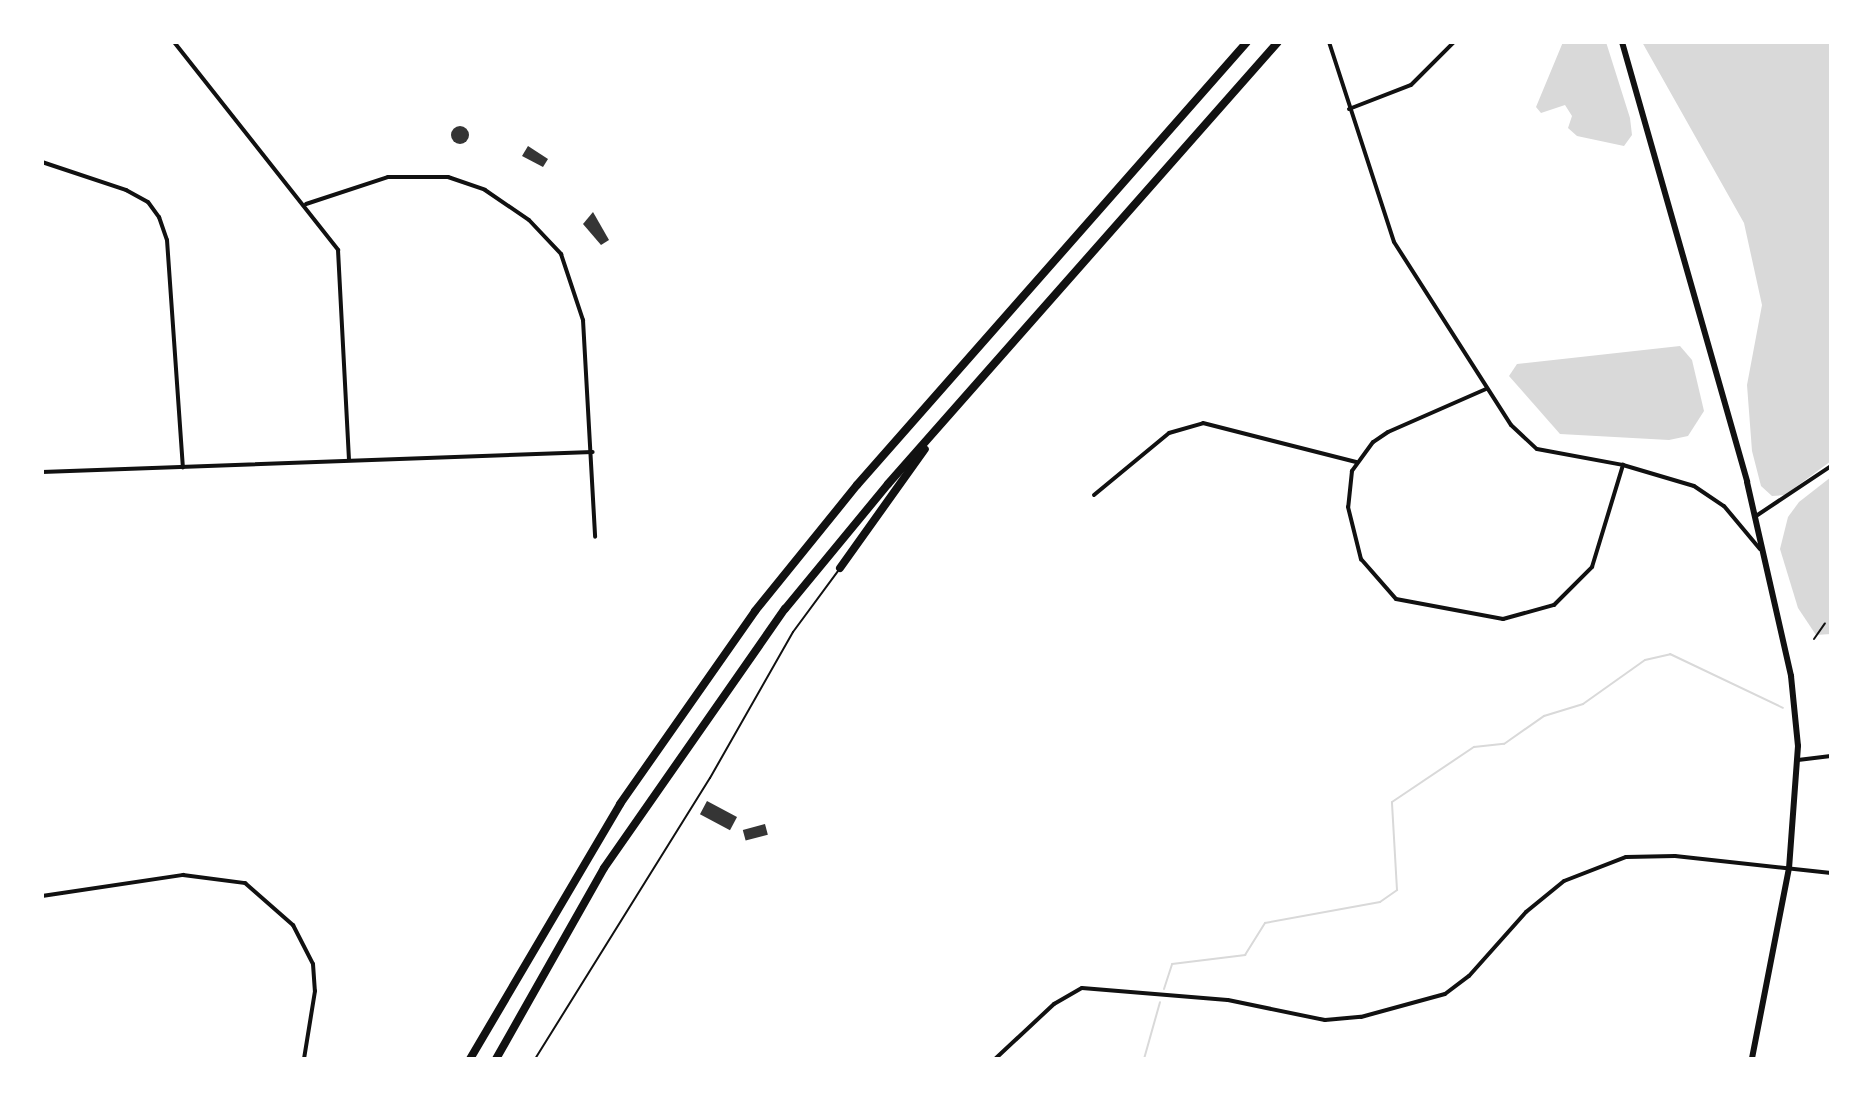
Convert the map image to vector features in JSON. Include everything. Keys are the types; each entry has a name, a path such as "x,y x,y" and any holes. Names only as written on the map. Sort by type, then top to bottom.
{"highway":[{"path":"470,1059 620,804 755,611 857,485 1247,42"},
{"path":"496,1059 594,883 706,716 807,581 1278,42"},
{"path":"840,568 950,414"}],"main road":[{"path":"1622,42 1756,516 1790,667 1798,760 1789,868 1752,1059"}],"street":[{"path":"174,42 306,204 338,250 349,460"},
{"path":"1329,42 1394,242 1511,425 1537,449 1678,478 1710,495 1737,519 1768,561"},
{"path":"1349,109 1411,85 1454,42"},
{"path":"42,162 126,190 148,202 159,217 167,240 183,467"},
{"path":"306,204 356,184 414,174 448,177 485,190 529,220 561,254 575,285 589,371 595,537"},
{"path":"1486,389 1388,432 1356,462 1348,489 1351,524 1361,559 1382,588 1414,604 1503,619 1554,605 1582,582 1599,550 1623,465"},
{"path":"1094,495 1154,443 1194,424 1221,424 1356,462"},
{"path":"42,472 593,452"},
{"path":"1756,516 1831,466"},
{"path":"1798,760 1831,756"},
{"path":"995,1059 1054,1004 1082,988 1228,1000 1325,1020 1361,1017 1445,994 1469,976 1526,912 1564,881 1626,857 1675,856 1831,873"},
{"path":"42,896 183,875 246,884 293,925 313,964 315,991 304,1059"}],"lane":[{"path":"535,1059 710,778 793,632 840,568"}],"path":[{"path":"1814,639 1825,623"}],"shaded area":[{"path":"1563,42 1606,42 1630,118 1632,135 1624,146 1577,136 1568,128 1572,116 1565,105 1541,113 1536,107"},
{"path":"1642,42 1831,42 1831,461 1785,495 1772,496 1761,486 1752,451 1747,385 1762,305 1744,223"},
{"path":"1680,346 1692,360 1704,411 1688,436 1669,440 1560,434 1509,376 1517,364"},
{"path":"1831,477 1831,634 1816,635 1798,608 1780,549 1788,517 1799,502"}],"building":[{"path":"460,126 469,135 460,144 451,135"},
{"path":"528,146 548,159 543,167 522,156"},
{"path":"593,212 609,240 601,245 583,224"},
{"path":"707,801 737,817 730,830 700,814"},
{"path":"765,824 768,835 746,841 743,830"}],"waterway":[{"path":"1164,989 1172,964 1245,955 1265,923 1380,902 1397,890 1392,802 1474,747 1504,744 1544,716 1583,704 1645,660 1670,654 1783,708"},
{"path":"1144,1059 1160,1002"}]}
